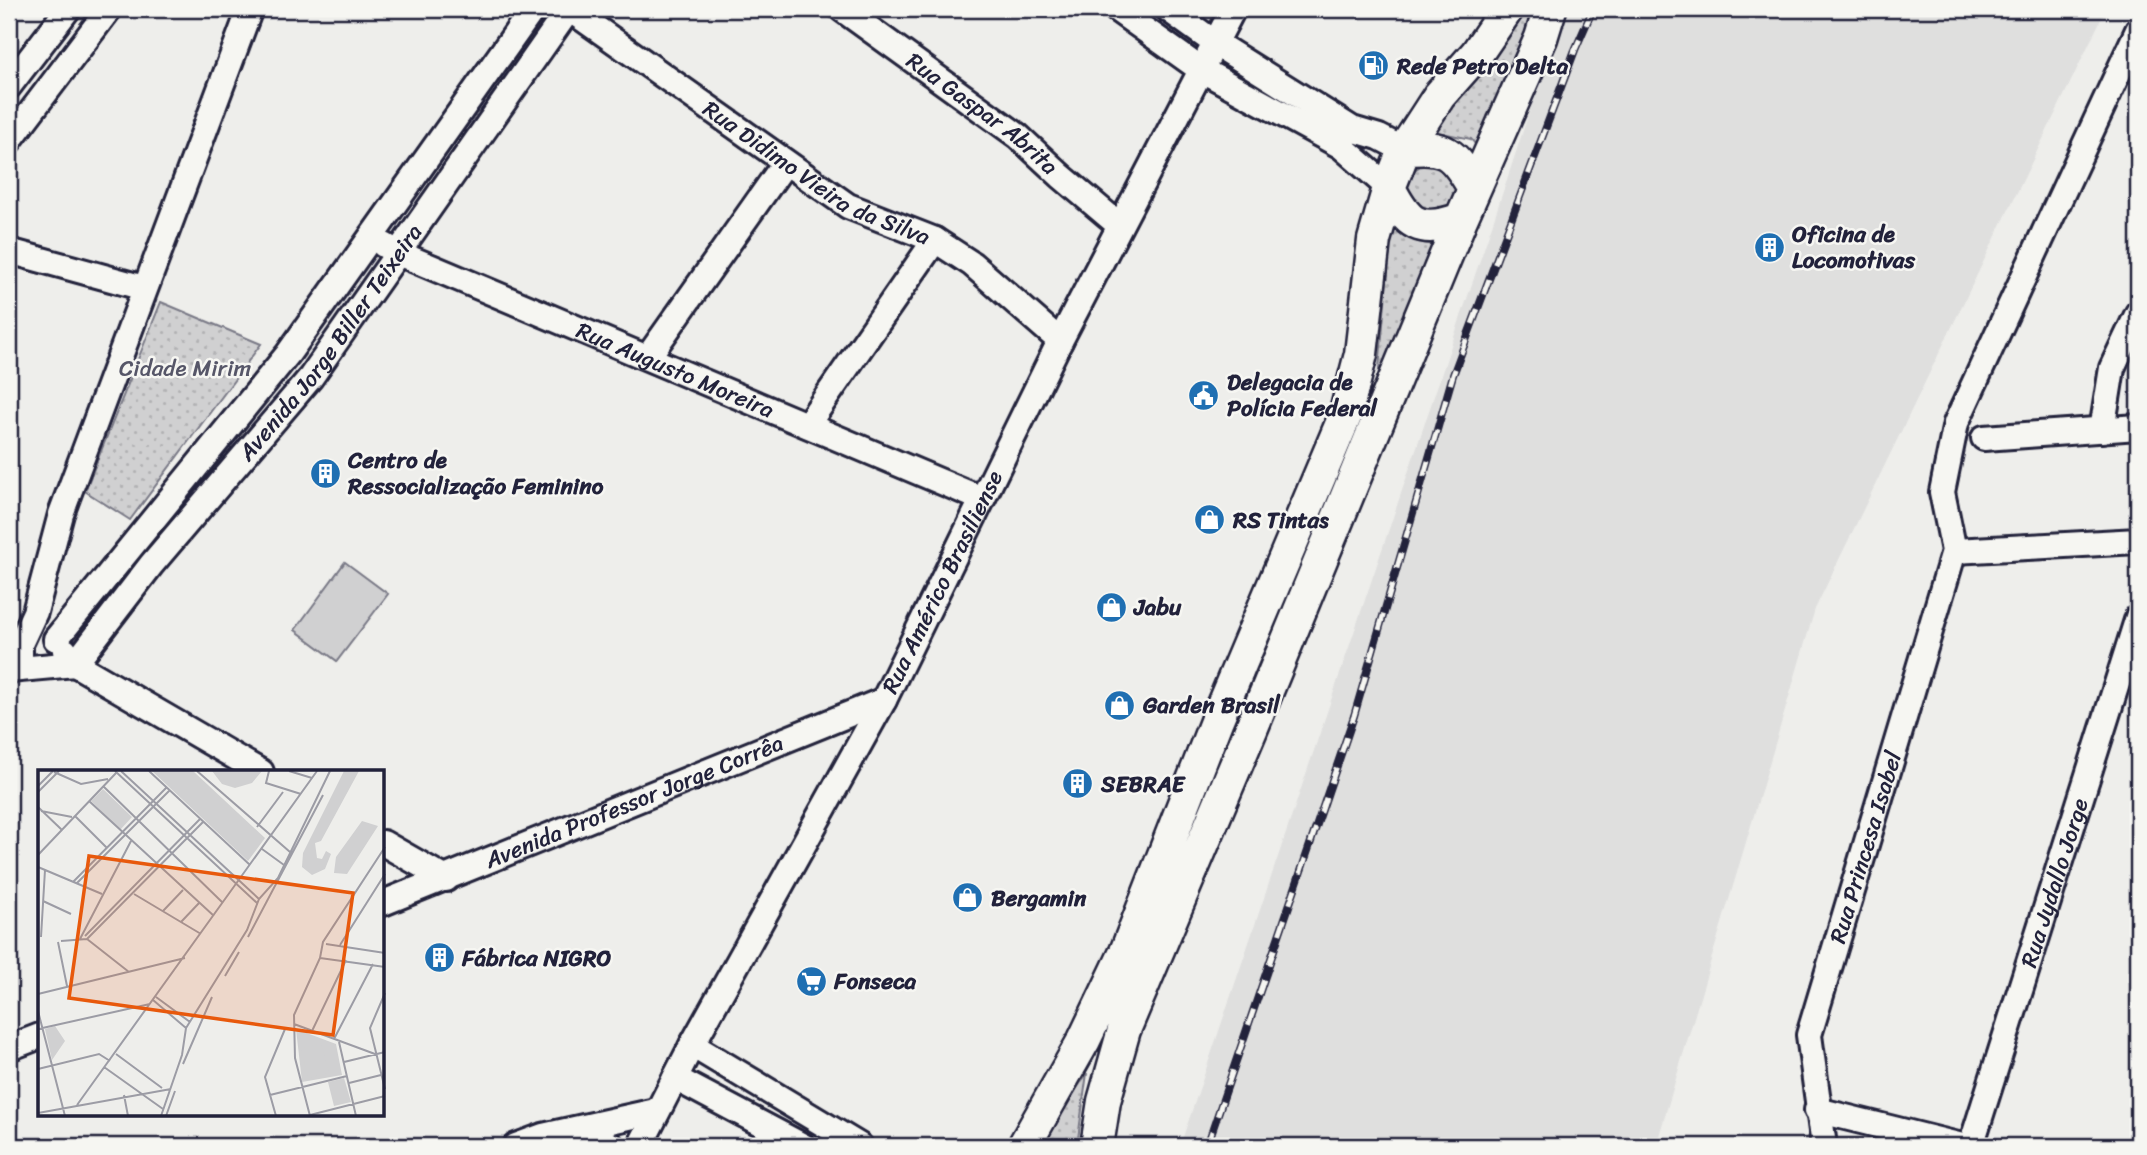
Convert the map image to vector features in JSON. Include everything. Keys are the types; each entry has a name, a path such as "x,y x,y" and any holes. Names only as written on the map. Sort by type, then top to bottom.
{"main road":[{"path":"1024,1146 1084,1040 1126,952 1217,719 1345,416 1361,354 1374,240 1389,188 1404,150 1439,96 1477,53 1507,9"},
{"path":"1097,1146 1104,1101 1124,1030 1474,188 1541,38 1550,9"},
{"path":"1404,150 1426,147 1444,152 1460,162 1474,188"},
{"path":"1389,188 1400,209 1409,219 1422,226 1443,226 1461,219"}],"street":[{"path":"9,86 68,9"},
{"path":"9,141 109,9"},
{"path":"14,657 35,612 61,513 250,9"},
{"name":"Avenida Jorge Biller Teixeira","path":"57,639 288,354 533,9"},
{"name":"Avenida Jorge Biller Teixeira","path":"75,664 151,565 311,377 569,9"},
{"name":"Rua Didimo Vieira da Silva","path":"569,9 848,206 935,240 972,264 1060,341"},
{"name":"Rua Gaspar Abrita","path":"842,9 1018,136 1119,225"},
{"path":"1116,9 1200,69 1341,146 1389,188"},
{"path":"1168,9 1215,43 1352,129 1378,137 1404,150"},
{"name":"Rua Américo Brasiliense","path":"640,1146 692,1045 884,701 1060,341 1233,9"},
{"path":"2138,30 1956,424 1942,492 1954,551 2138,541"},
{"path":"648,357 785,163"},
{"name":"Rua Augusto Moreira","path":"371,237 398,253 982,499"},
{"path":"807,425 935,240"},
{"path":"9,251 144,288"},
{"path":"2102,430 2112,369 2138,313"},
{"path":"288,354 311,377"},
{"path":"1984,438 2138,427"},
{"name":"Rua Princesa Isabel","path":"1824,1146 1809,1035 1954,551"},
{"name":"Rua Jydallo Jorge","path":"1971,1146 2138,617"},
{"path":"14,657 57,639 75,664"},
{"path":"14,657 75,664 258,770"},
{"name":"Avenida Professor Jorge Corrêa","path":"385,902 884,701"},
{"path":"385,843 446,879"},
{"path":"9,1048 38,1037"},
{"path":"692,1045 822,1137 860,1146"},
{"path":"675,1078 803,1146"},
{"path":"1818,1110 1962,1146"},
{"path":"516,1146 542,1136 656,1111"},
{"path":"542,1136 590,1136 612,1146"}],"shaded area":[{"path":"1563,9 2106,9 1815,609 1656,1146 1180,1146 1493,222"}],"green space":[{"path":"1528,9 1534,9 1481,151 1471,139 1432,131"},
{"path":"1428,161 1460,175 1453,210 1418,211 1407,187 1413,171"},
{"path":"1392,225 1414,240 1441,245 1377,391"},
{"name":"Cidade Mirim","path":"161,302 261,344 130,520 85,491"},
{"path":"345,562 388,594 337,661 295,630"},
{"path":"1087,1073 1077,1146 1039,1146"}],"railway":[{"path":"1207,1146 1354,716 1453,375 1575,50 1593,9"}],"place":[{"name":"Rede Petro Delta","path":"1374,66"},
{"name":"Oficina de Locomotivas","path":"1769,247"},
{"name":"Delegacia de Polícia Federal","path":"1204,395"},
{"name":"Centro de Ressocialização Feminino","path":"325,473"},
{"name":"RS Tintas","path":"1210,520"},
{"name":"Jabu","path":"1111,607"},
{"name":"Garden Brasil","path":"1120,705"},
{"name":"SEBRAE","path":"1078,784"},
{"name":"Bergamin","path":"968,898"},
{"name":"Fábrica NIGRO","path":"439,958"},
{"name":"Fonseca","path":"811,981"}]}
